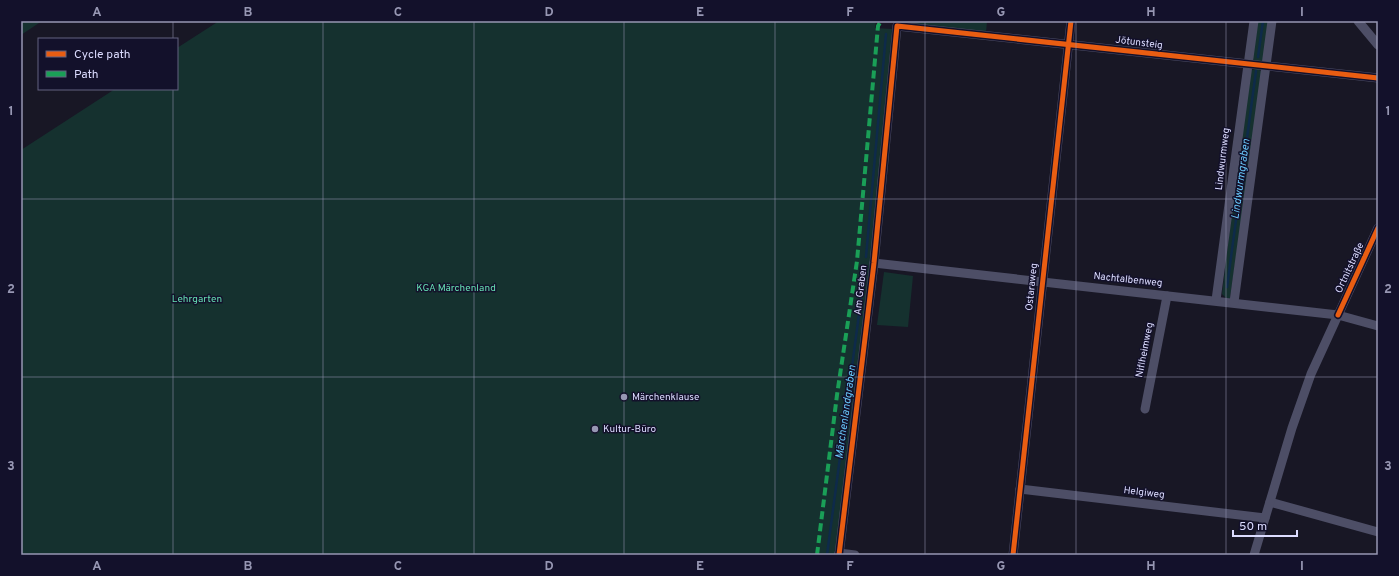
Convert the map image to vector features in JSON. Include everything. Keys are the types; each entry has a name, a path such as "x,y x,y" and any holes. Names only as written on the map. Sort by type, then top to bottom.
{"street":[{"name":"Ostaraweg","path":"1013,555 1071,21"},
{"name":"Lindwurmweg","path":"1216,300 1254,21"},
{"path":"1234,302 1267,67 1272,21"},
{"path":"1358,21 1378,46"},
{"name":"Jötunsteig","path":"897,26 1378,78"},
{"name":"Am Graben","path":"839,554 874,263 897,26"},
{"name":"Ortnitstraße","path":"1254,555 1311,374 1378,228"},
{"name":"Nachtalbenweg","path":"874,263 1234,302 1338,315 1378,326"},
{"name":"Niflheimweg","path":"1145,409 1168,296"},
{"name":"Helgiweg","path":"1020,489 1265,518"},
{"path":"1270,502 1378,532"},
{"path":"839,554 855,555"}],"green space":[{"path":"21,21 42,21 21,35"},
{"name":"KGA Märchenland","path":"219,21 876,21 875,28 892,29 871,260 835,555 21,555 21,150 113,90 178,90 178,47"},
{"path":"895,21 987,21 986,33"},
{"path":"1256,21 1270,21 1264,62 1254,62 1252,55"},
{"path":"1257,68 1263,73 1230,298 1227,299 1222,294 1248,76 1250,71"},
{"path":"884,272 913,276 908,327 877,325"}],"waterway":[{"name":"Lindwurmgraben","path":"1258,57 1263,21"},
{"name":"Märchenlandgraben","path":"866,257 886,34"},
{"name":"Lindwurmgraben","path":"1227,287 1256,71"},
{"name":"Märchenlandgraben","path":"827,555 865,269"}],"marked path":[{"path":"817,555 837,395 857,261 878,26 881,21"}],"cycle path":[{"path":"1013,555 1071,21"},
{"path":"839,555 874,263 897,26 1378,78"},
{"path":"1338,315 1378,228"}],"place":[{"name":"Märchenklause","path":"624,397"},
{"name":"Kultur-Büro","path":"595,429"}],"park label":[{"name":"Lehrgarten","path":"197,299"}]}
